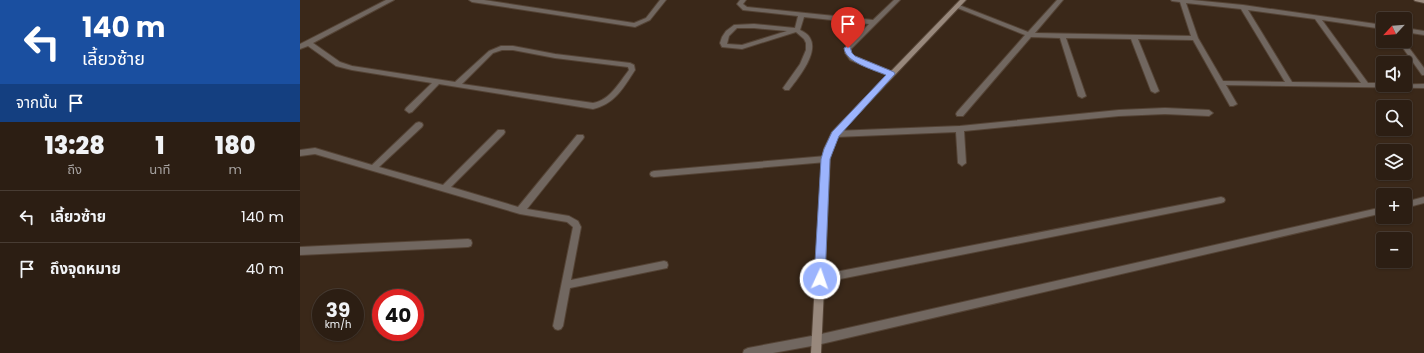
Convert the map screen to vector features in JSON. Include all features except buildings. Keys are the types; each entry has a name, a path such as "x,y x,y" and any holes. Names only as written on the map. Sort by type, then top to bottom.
{"street":[{"path":"300,47 391,0"},
{"path":"472,0 635,25 648,19 663,0"},
{"path":"743,0 740,4 745,9 873,22"},
{"path":"891,74 852,58 848,53 848,48 897,0"},
{"path":"816,353 826,159 835,134 963,0"},
{"path":"960,114 1060,0"},
{"path":"1174,0 1243,7 1376,26"},
{"path":"1182,0 1195,38 1232,104"},
{"path":"1417,0 1424,1"},
{"path":"957,6 1030,35 1195,38"},
{"path":"1243,7 1290,84"},
{"path":"797,30 802,15"},
{"path":"1317,18 1366,86"},
{"path":"787,88 809,55 810,46 807,38 797,30 736,26 726,34 723,41 724,46 742,47 797,30"},
{"path":"1412,31 1424,33"},
{"path":"1062,35 1082,96"},
{"path":"1134,37 1154,91"},
{"path":"308,43 338,64 352,68 456,85 593,106 601,106 610,100 632,70 632,67 630,65 555,56 513,48 501,48 491,52 456,85"},
{"path":"1406,48 1424,73"},
{"path":"410,110 437,82"},
{"path":"1221,83 1424,86"},
{"path":"835,134 960,128 1119,113 1164,111 1209,113"},
{"path":"373,168 419,125"},
{"path":"960,128 962,163"},
{"path":"444,188 502,132"},
{"path":"520,210 580,137"},
{"path":"300,153 315,151 520,210 569,219 575,223 577,227 558,326"},
{"path":"654,174 826,159"},
{"path":"820,279 1221,200"},
{"path":"1412,203 1424,200"},
{"path":"748,353 817,340 1376,212"},
{"path":"300,251 468,243"},
{"path":"566,285 664,265"}],"route":[{"path":"820,279 826,159 828,149 835,134 891,74 852,58 848,53 848,48"}]}
